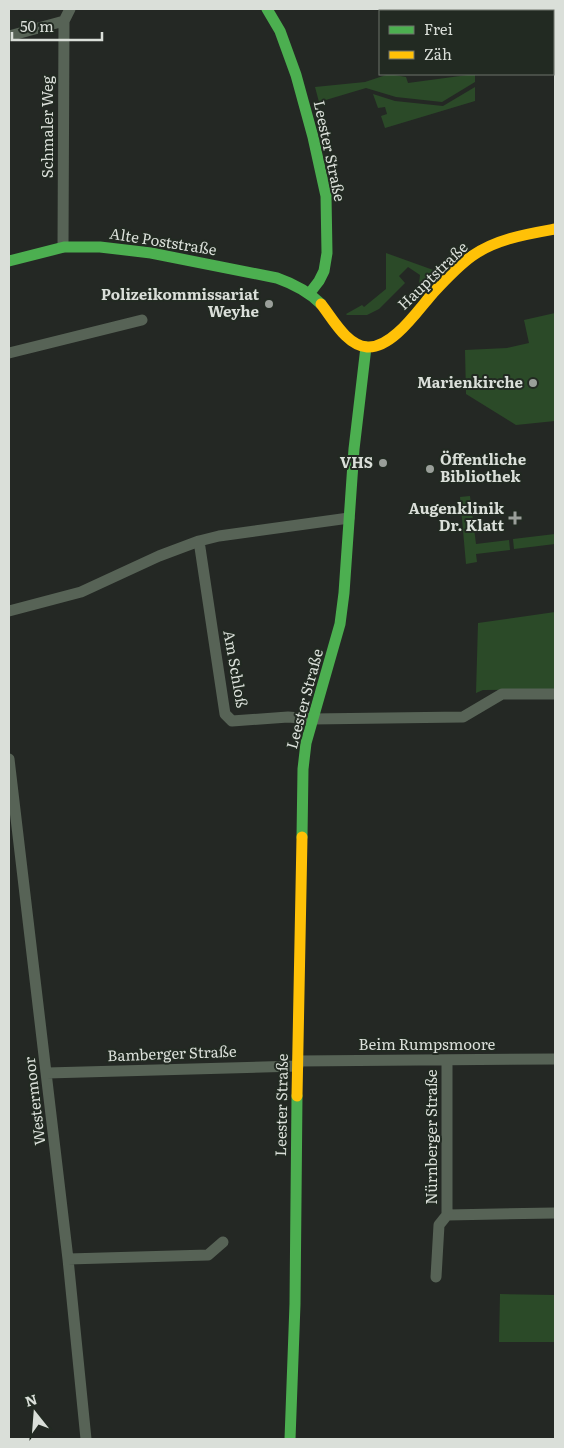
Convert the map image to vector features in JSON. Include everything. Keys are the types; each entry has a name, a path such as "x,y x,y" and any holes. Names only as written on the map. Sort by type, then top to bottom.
{"street":[{"name":"Schmaler Weg","path":"63,247 64,21 70,9"},
{"name":"Leester Straße","path":"267,9 280,31 296,74 326,196 327,253 324,271 309,294"},
{"path":"9,36 64,21"},
{"name":"Hauptstraße","path":"366,347 376,347 398,332 457,270 486,248 508,239 555,229"},
{"name":"Alte Poststraße","path":"9,261 63,247 82,246 120,250 185,259 273,276 294,284 309,294"},
{"path":"309,294 346,336 358,346 366,347"},
{"path":"9,353 142,320"},
{"name":"Leester Straße","path":"290,1439 295,1304 303,769 306,743 312,719 340,624 357,420 366,347"},
{"path":"9,612 81,592 158,556 199,541 219,536 348,518"},
{"name":"Am Schloß","path":"199,541 225,714 232,720 463,717 502,694 555,694"},
{"name":"Westermoor","path":"9,759 22,879 47,1073 86,1439"},
{"name":"Beim Rumpsmoore","path":"298,1063 555,1059"},
{"name":"Nürnberger Straße","path":"436,1277 438,1225 447,1215 447,1060"},
{"name":"Bamberger Straße","path":"47,1073 298,1063"},
{"name":"Nürnberger Straße","path":"447,1215 555,1213"},
{"path":"68,1260 208,1255 223,1242"}],"green space":[{"path":"386,75 406,77 408,83 475,75 475,82 442,102 396,97 366,88 319,102 315,87 365,82"},
{"path":"475,87 475,101 385,128 381,116 387,114 385,107 378,108 373,94 395,101 443,106"},
{"path":"386,253 436,271 423,285 419,284 420,275 408,267 399,276 405,283 379,309 367,315 347,315 362,305 364,307 386,289"},
{"path":"555,313 555,421 516,425 466,394 465,350 507,348 529,343 524,320"},
{"path":"470,496 476,544 509,540 510,550 476,554 477,562 466,564 460,497"},
{"path":"555,534 555,544 514,549 513,539"},
{"path":"555,612 555,689 483,690 476,693 478,623"},
{"path":"500,1294 555,1295 555,1342 499,1342"}],"traffic: fast":[{"path":"267,9 280,31 296,75 313,137 326,196 327,253 324,271 309,294"},
{"path":"9,261 64,247 100,247 151,253 277,278 300,288 321,304"},
{"path":"302,837 303,769 306,743 340,624 344,593 354,449 366,347"},
{"path":"290,1439 295,1304 297,1096"}],"traffic: slow":[{"path":"321,304 353,342 367,347 376,346 386,342 404,327 442,283 481,250 501,241 555,229"},
{"path":"297,1096 302,837"}],"place":[{"name":"Polizeikommissariat Weyhe","path":"269,304"},
{"name":"Marienkirche","path":"533,383"},
{"name":"VHS","path":"383,463"},
{"name":"Öffentliche Bibliothek","path":"430,469"},
{"name":"Augenklinik Dr. Klatt","path":"515,518"}]}
